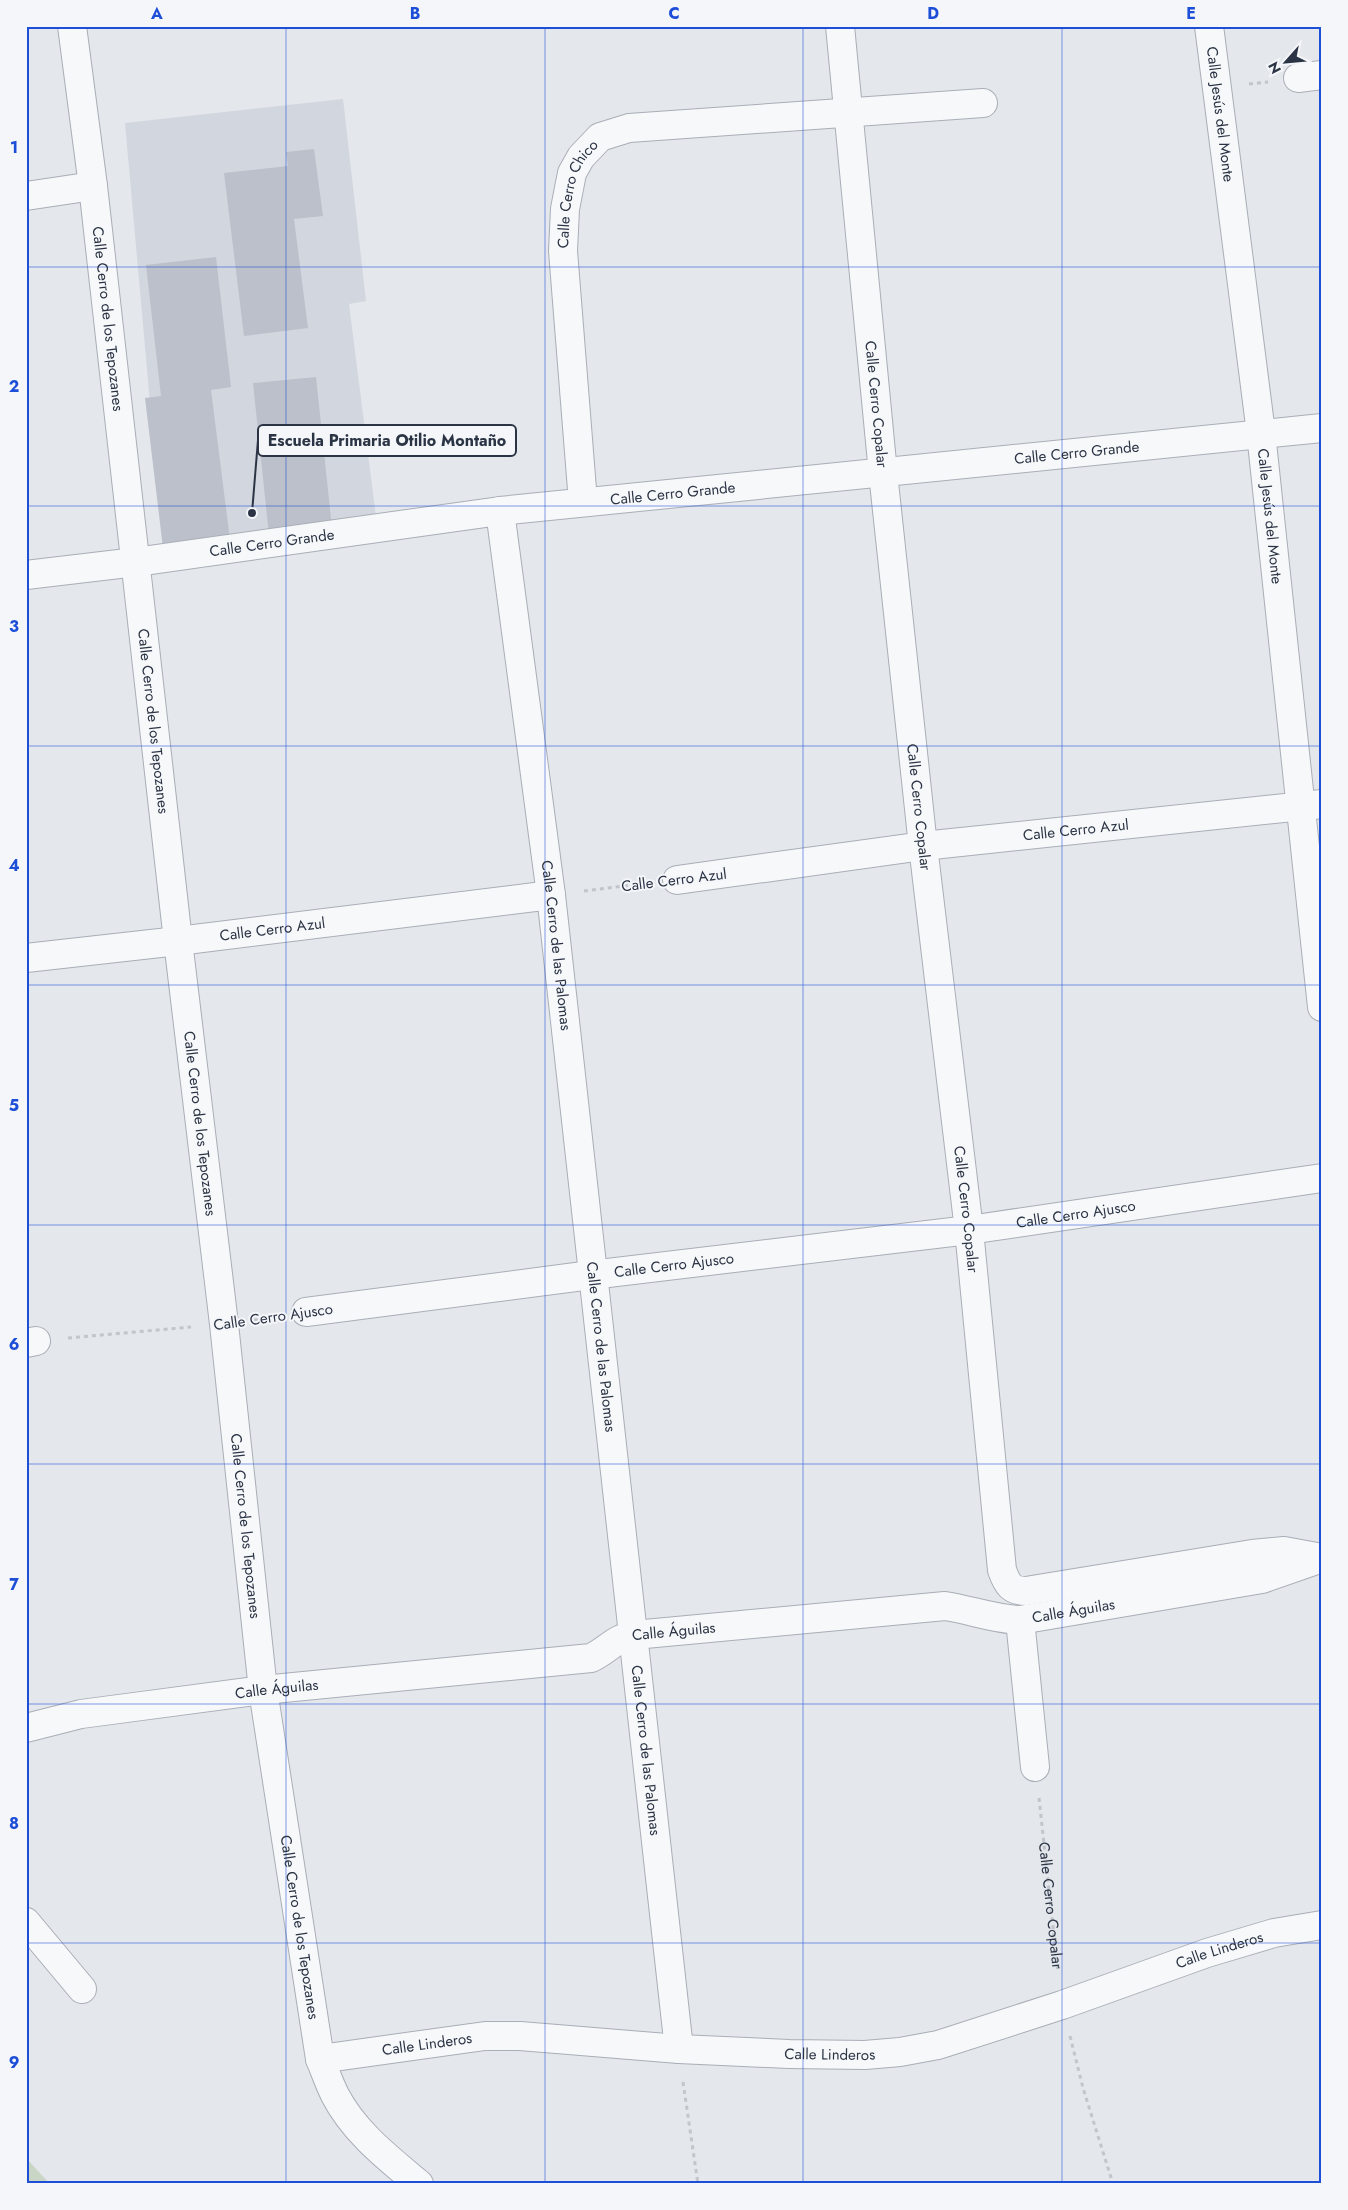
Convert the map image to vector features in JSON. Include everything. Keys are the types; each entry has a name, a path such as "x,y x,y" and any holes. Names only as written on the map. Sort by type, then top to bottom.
{"street":[{"name":"Calle Cerro de los Tepozanes","path":"72,26 93,186 178,941 224,1324 263,1690 320,2059 336,2096 351,2118 376,2149 419,2184"},
{"name":"Calle Cerro Copalar","path":"840,26 883,473 923,846 969,1230 1002,1570 1009,1586"},
{"name":"Calle Jesús del Monte","path":"1209,26 1311,806 1322,1007"},
{"name":"Calle Cerro Chico","path":"583,502 563,251 565,209 572,173 581,157 600,137 629,128 983,103"},
{"path":"26,196 93,186"},
{"name":"Calle Cerro Grande","path":"26,575 136,562 500,511 1322,428"},
{"name":"Calle Cerro de las Palomas","path":"500,511 551,895 591,1275 634,1634 678,2049"},
{"name":"Calle Cerro Azul","path":"677,880 923,846 1311,806"},
{"name":"Calle Cerro Azul","path":"26,958 551,895"},
{"name":"Calle Cerro Ajusco","path":"306,1312 591,1275 969,1230 1322,1178"},
{"name":"Calle Águilas","path":"1009,1586 1017,1591 1026,1591 1252,1554 1284,1551 1322,1558"},
{"name":"Calle Águilas","path":"26,1728 80,1714 263,1690 592,1658 618,1639 634,1634 945,1606 962,1608 998,1620 1020,1620 1262,1579 1322,1558"},
{"path":"1020,1620 1035,1767"},
{"path":"26,1922 82,1989"},
{"name":"Calle Linderos","path":"320,2059 486,2036 520,2036 678,2049 789,2054 865,2055 900,2052 938,2045 1062,2005 1207,1953 1274,1933 1322,1924"}],"path":[{"path":"1217,88 1310,77"},
{"name":"Calle Cerro Azul","path":"551,895 677,880"},
{"name":"Calle Cerro Ajusco","path":"31,1342 224,1324 306,1312"},
{"name":"Calle Cerro Copalar","path":"1035,1767 1062,2005 1083,2088 1113,2184"},
{"path":"678,2049 698,2184"}],"shaded area":[{"path":"343,99 366,301 349,304 377,525 163,548 125,123"}],"green space":[{"path":"26,2158 50,2184 26,2184"}],"building":[{"path":"314,149 323,216 294,219 308,328 244,336 224,173 288,166 286,152"},
{"path":"216,257 231,387 211,390 230,540 163,548 145,398 161,396 146,265"},
{"path":"316,377 332,528 269,535 253,383"}],"place":[{"name":"Escuela Primaria Otilio Montaño","path":"252,513"}]}
